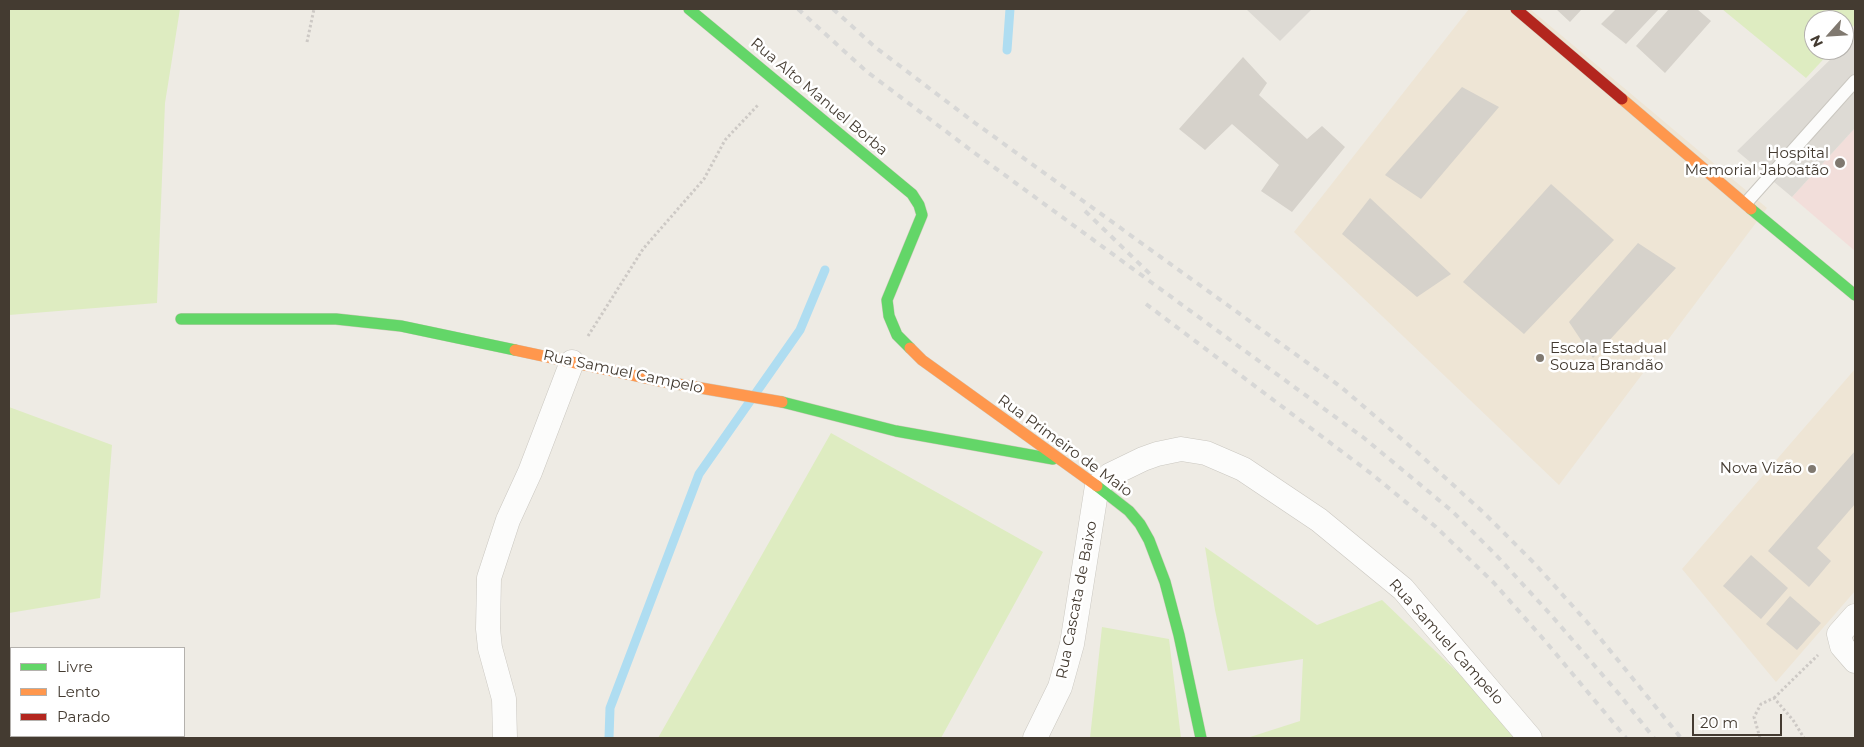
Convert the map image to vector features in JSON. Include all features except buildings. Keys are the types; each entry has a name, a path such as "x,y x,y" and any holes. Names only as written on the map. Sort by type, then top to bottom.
{"street":[{"name":"Rua Alto Manuel Borba","path":"689,9 912,194 919,205 922,215"},
{"path":"1516,9 1855,295"},
{"name":"Rua Primeiro de Maio","path":"922,215 887,300 889,316 897,335 922,360 1097,486 1128,511 1140,524 1149,540 1165,582 1179,635 1201,738"},
{"name":"Rua Samuel Campelo","path":"181,319 336,319 401,326 660,381 791,403 896,431 1060,460"},
{"path":"505,738 504,699 490,648 488,628 489,578 508,520 530,472 572,362"},
{"name":"Rua Samuel Campelo","path":"1097,486 1110,475 1143,458 1181,450 1206,453 1243,469 1319,520 1403,589 1530,738"},
{"name":"Rua Cascata de Baixo","path":"1036,738 1060,687 1072,644 1097,486"},
{"path":"1855,616 1839,634 1842,646 1855,661"}],"lane":[{"path":"1746,203 1855,80"}],"path":[{"path":"307,42 314,9"},
{"path":"572,362 643,249 704,179 725,140 779,83"},
{"path":"1760,738 1754,717 1760,704 1774,698 1839,634"},
{"path":"1774,698 1804,738"}],"shaded area":[{"path":"1246,9 1312,9 1280,41"},
{"name":"Escola Estadual Souza Brandão","path":"1469,9 1530,9 1767,208 1559,485 1294,232"},
{"path":"1854,36 1855,128 1792,197 1737,151 1830,60 1854,60"},
{"name":"Hospital Memorial Jaboatão","path":"1855,128 1855,251 1792,197"},
{"name":"Nova Vizão","path":"1855,369 1855,591 1776,682 1682,569"}],"green space":[{"path":"9,9 180,9 165,103 157,303 9,315"},
{"path":"1722,9 1855,9 1854,25 1854,10 1804,10 1804,60 1823,60 1806,78"},
{"path":"9,407 112,445 100,598 9,613"},
{"path":"831,433 1043,552 941,738 658,738"},
{"path":"1205,547 1317,625 1382,600 1478,692 1515,738 1247,738 1300,721 1303,659 1228,671 1215,610"},
{"path":"1102,627 1169,639 1181,738 1090,738"}],"waterway":[{"path":"1007,50 1010,9"},
{"path":"609,738 610,708 699,474 800,330 825,270"}],"railway":[{"path":"798,9 866,71 976,154 1364,438 1452,511 1496,555 1551,615 1654,738"},
{"path":"833,9 875,47 975,123 1341,387 1418,453 1484,513 1535,564 1587,622 1681,738"},
{"path":"1085,211 1150,274"},
{"path":"1146,304 1373,475 1436,527 1494,583 1626,738"}],"traffic: fast":[{"path":"689,9 912,194 919,205 922,215 887,300 889,316 897,335 910,348"},
{"path":"1751,209 1855,295"},
{"path":"181,319 336,319 401,326 515,350"},
{"path":"782,402 896,431 1053,459"},
{"path":"1097,486 1129,511 1140,524 1149,540 1165,582 1179,635 1201,738"}],"traffic: slow":[{"path":"1622,99 1751,209"},
{"path":"910,348 922,360 1097,486"},
{"path":"515,350 660,381 782,402"}],"traffic: jam":[{"path":"1516,9 1622,99"}],"place":[{"name":"Hospital Memorial Jaboatão","path":"1840,163"},
{"name":"Escola Estadual Souza Brandão","path":"1540,358"},
{"name":"Nova Vizão","path":"1812,469"}]}
